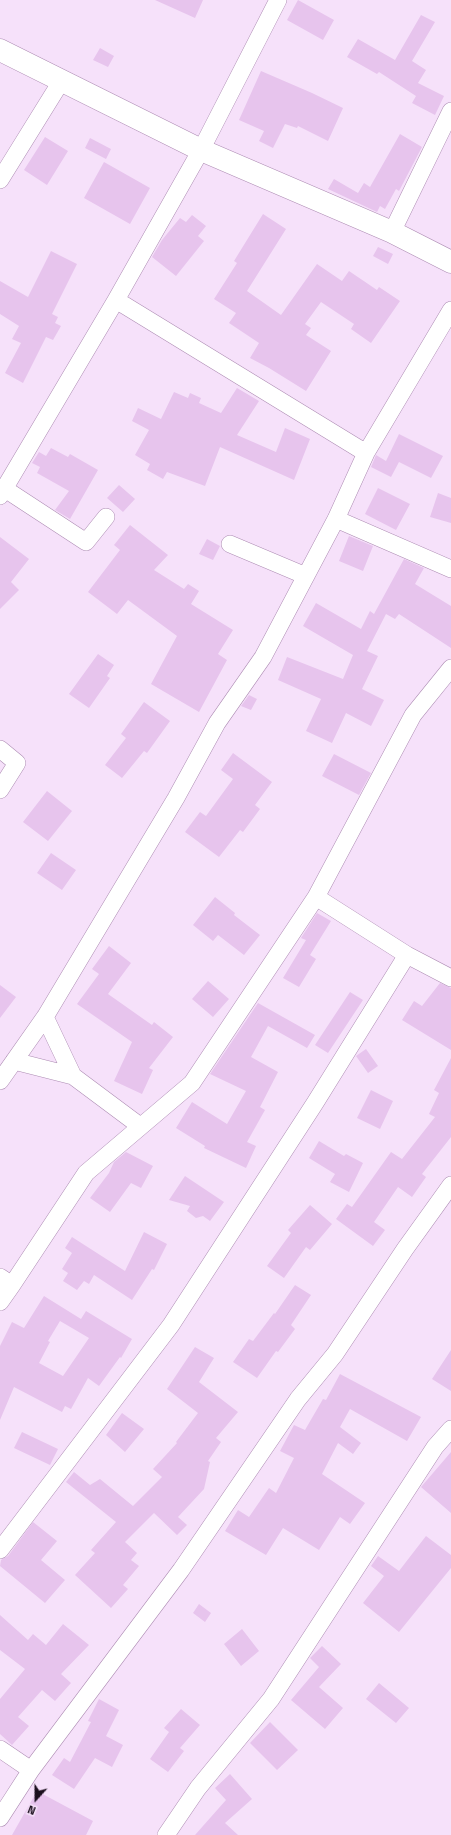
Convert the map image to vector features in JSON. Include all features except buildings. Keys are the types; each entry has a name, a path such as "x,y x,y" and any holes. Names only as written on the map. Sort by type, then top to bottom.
{"street":[{"path":"106,517 86,542 2,493 116,300 201,150 278,0"},
{"path":"0,50 201,150 392,232 451,262"},
{"path":"0,180 62,80"},
{"path":"392,232 451,111"},
{"path":"116,300 366,453"},
{"path":"0,1081 45,1017 176,798 217,723 263,657 336,519 366,453 451,310"},
{"path":"336,519 451,570"},
{"path":"230,544 306,576"},
{"path":"0,1302 6,1281 86,1173 192,1083 316,897 413,715 451,668"},
{"path":"0,750 17,763 0,790"},
{"path":"316,897 407,955 451,978"},
{"path":"0,1550 139,1365 171,1325 315,1103 407,955"},
{"path":"45,1017 72,1076"},
{"path":"14,1061 72,1076 140,1126"},
{"path":"0,1818 32,1770 181,1570 298,1399 335,1354 405,1249 451,1185"},
{"path":"166,1835 198,1788 271,1699 435,1447 451,1429"},
{"path":"0,1749 32,1770"}]}
